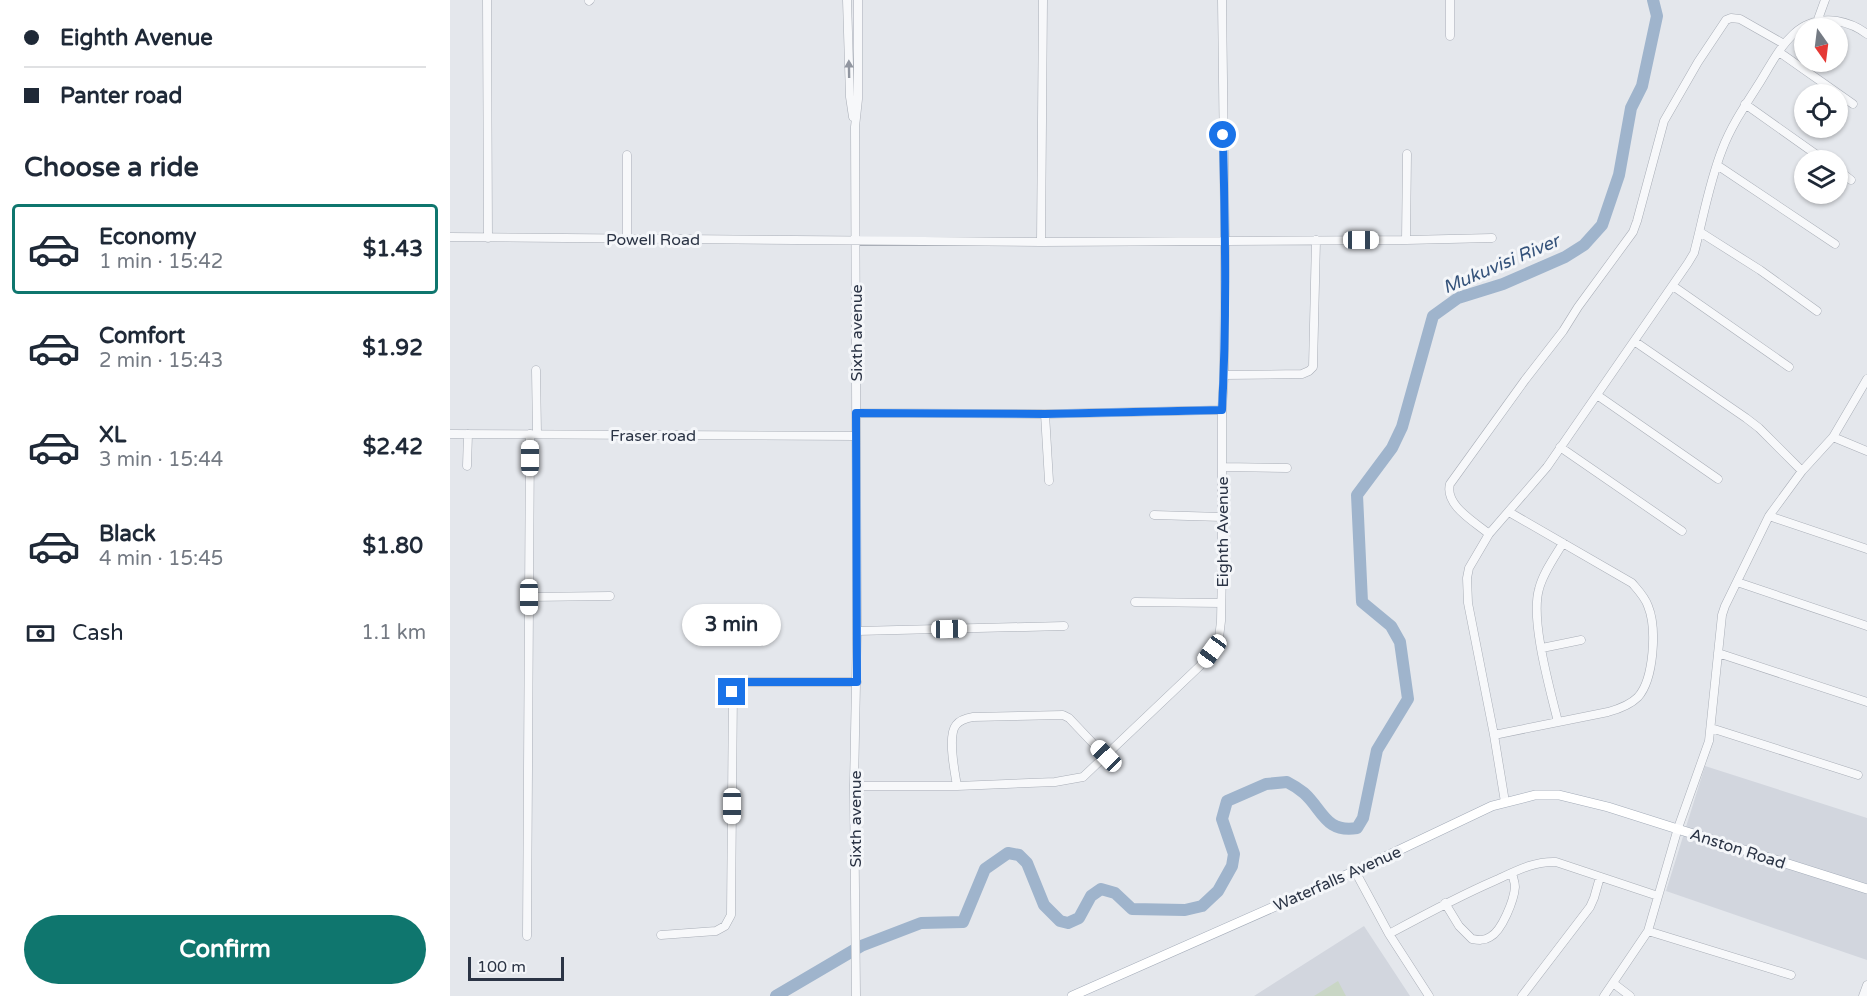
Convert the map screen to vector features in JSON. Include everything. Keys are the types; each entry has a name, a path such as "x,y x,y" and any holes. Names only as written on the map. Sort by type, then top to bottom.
{"main road":[{"name":"Waterfalls Avenue","path":"1072,996 1355,871 1476,813 1506,802 1535,795 1559,795 1608,807"},
{"name":"Anston Road","path":"1608,807 1867,889"}],"street":[{"path":"487,0 488,238"},
{"path":"847,0 850,97 855,128"},
{"path":"855,128 858,99 858,0"},
{"path":"1041,242 1043,0"},
{"name":"Eighth Avenue","path":"854,786 957,786 1075,780 1086,775 1203,663 1217,643 1221,633 1224,375 1222,0"},
{"path":"1450,0 1450,36"},
{"path":"1818,18 1824,0"},
{"path":"1489,534 1454,505 1449,495 1450,484 1633,232 1664,121 1692,71 1726,20 1740,19 1853,104"},
{"path":"1848,24 1867,34"},
{"path":"1506,802 1466,591 1469,568 1489,534 1535,482 1560,447 1694,253 1717,165 1729,133 1781,48 1794,34"},
{"path":"1745,104 1810,150"},
{"name":"Sixth avenue","path":"855,128 858,631 854,786 856,996"},
{"path":"1406,240 1407,154"},
{"path":"627,155 627,239"},
{"path":"1717,165 1835,244"},
{"path":"1700,231 1818,311"},
{"name":"Powell Road","path":"450,237 1041,242 1492,238"},
{"path":"1224,375 1302,374 1313,367 1316,240"},
{"path":"1673,286 1789,367"},
{"path":"1634,342 1746,418 1802,471"},
{"path":"527,936 529,597 536,370"},
{"path":"1604,996 1648,931 1678,828 1708,741 1722,615 1725,606 1769,516 1802,471 1833,437 1867,379"},
{"path":"1597,394 1718,479"},
{"path":"856,413 1045,414 1222,410"},
{"path":"1045,414 1049,481"},
{"name":"Fraser road","path":"450,434 856,436"},
{"path":"467,466 468,434"},
{"path":"1833,437 1867,451"},
{"path":"1560,447 1682,531"},
{"path":"1222,467 1287,468"},
{"path":"1494,735 1620,709 1637,698 1644,688 1654,636 1648,605 1632,583 1509,512"},
{"path":"1154,515 1222,517"},
{"path":"1769,516 1867,549"},
{"path":"1558,722 1542,648 1536,602 1541,580 1563,543"},
{"path":"1737,582 1867,626"},
{"path":"529,597 610,596"},
{"path":"1135,602 1221,603"},
{"path":"858,631 1064,626"},
{"path":"1542,648 1581,640"},
{"path":"1718,653 1867,702"},
{"path":"661,935 716,931 725,926 731,915 732,692 735,686 741,682 857,682"},
{"path":"957,786 952,758 954,729 962,721 973,717 1063,715 1106,756"},
{"path":"1711,728 1858,776"},
{"path":"1389,934 1445,903 1527,866 1544,861 1556,862 1658,896"},
{"path":"1355,871 1389,934 1429,996"},
{"path":"1445,903 1459,926 1472,939 1486,939 1498,930 1510,907 1515,885 1512,873"},
{"path":"1522,996 1590,907 1600,877"},
{"path":"1648,931 1791,975"},
{"path":"1613,983 1630,996"},
{"path":"1863,996 1867,985"}],"shaded area":[{"path":"1705,766 1867,818 1867,960 1666,891"},
{"path":"1364,926 1410,996 1254,996"}],"green space":[{"path":"1338,981 1346,996 1314,996"}],"waterway":[{"name":"Mukuvisi River","path":"776,996 861,946 921,923 963,922 985,869 1008,853 1019,855 1027,863 1044,905 1060,921 1068,923 1079,918 1091,896 1101,889 1115,893 1132,909 1185,910 1202,906 1218,891 1232,866 1234,854 1222,819 1227,801 1266,784 1287,782 1304,793 1331,824 1346,829 1357,828 1363,818 1377,750 1408,699 1400,642 1391,626 1362,602 1357,495 1392,448 1402,427 1433,316 1458,298 1503,284 1565,257 1584,245 1602,225 1619,175 1631,108 1642,86 1657,16 1653,0"}],"route":[{"path":"732,692 741,682 857,682 856,413 1045,414 1222,410 1225,241 1223,135"}]}
